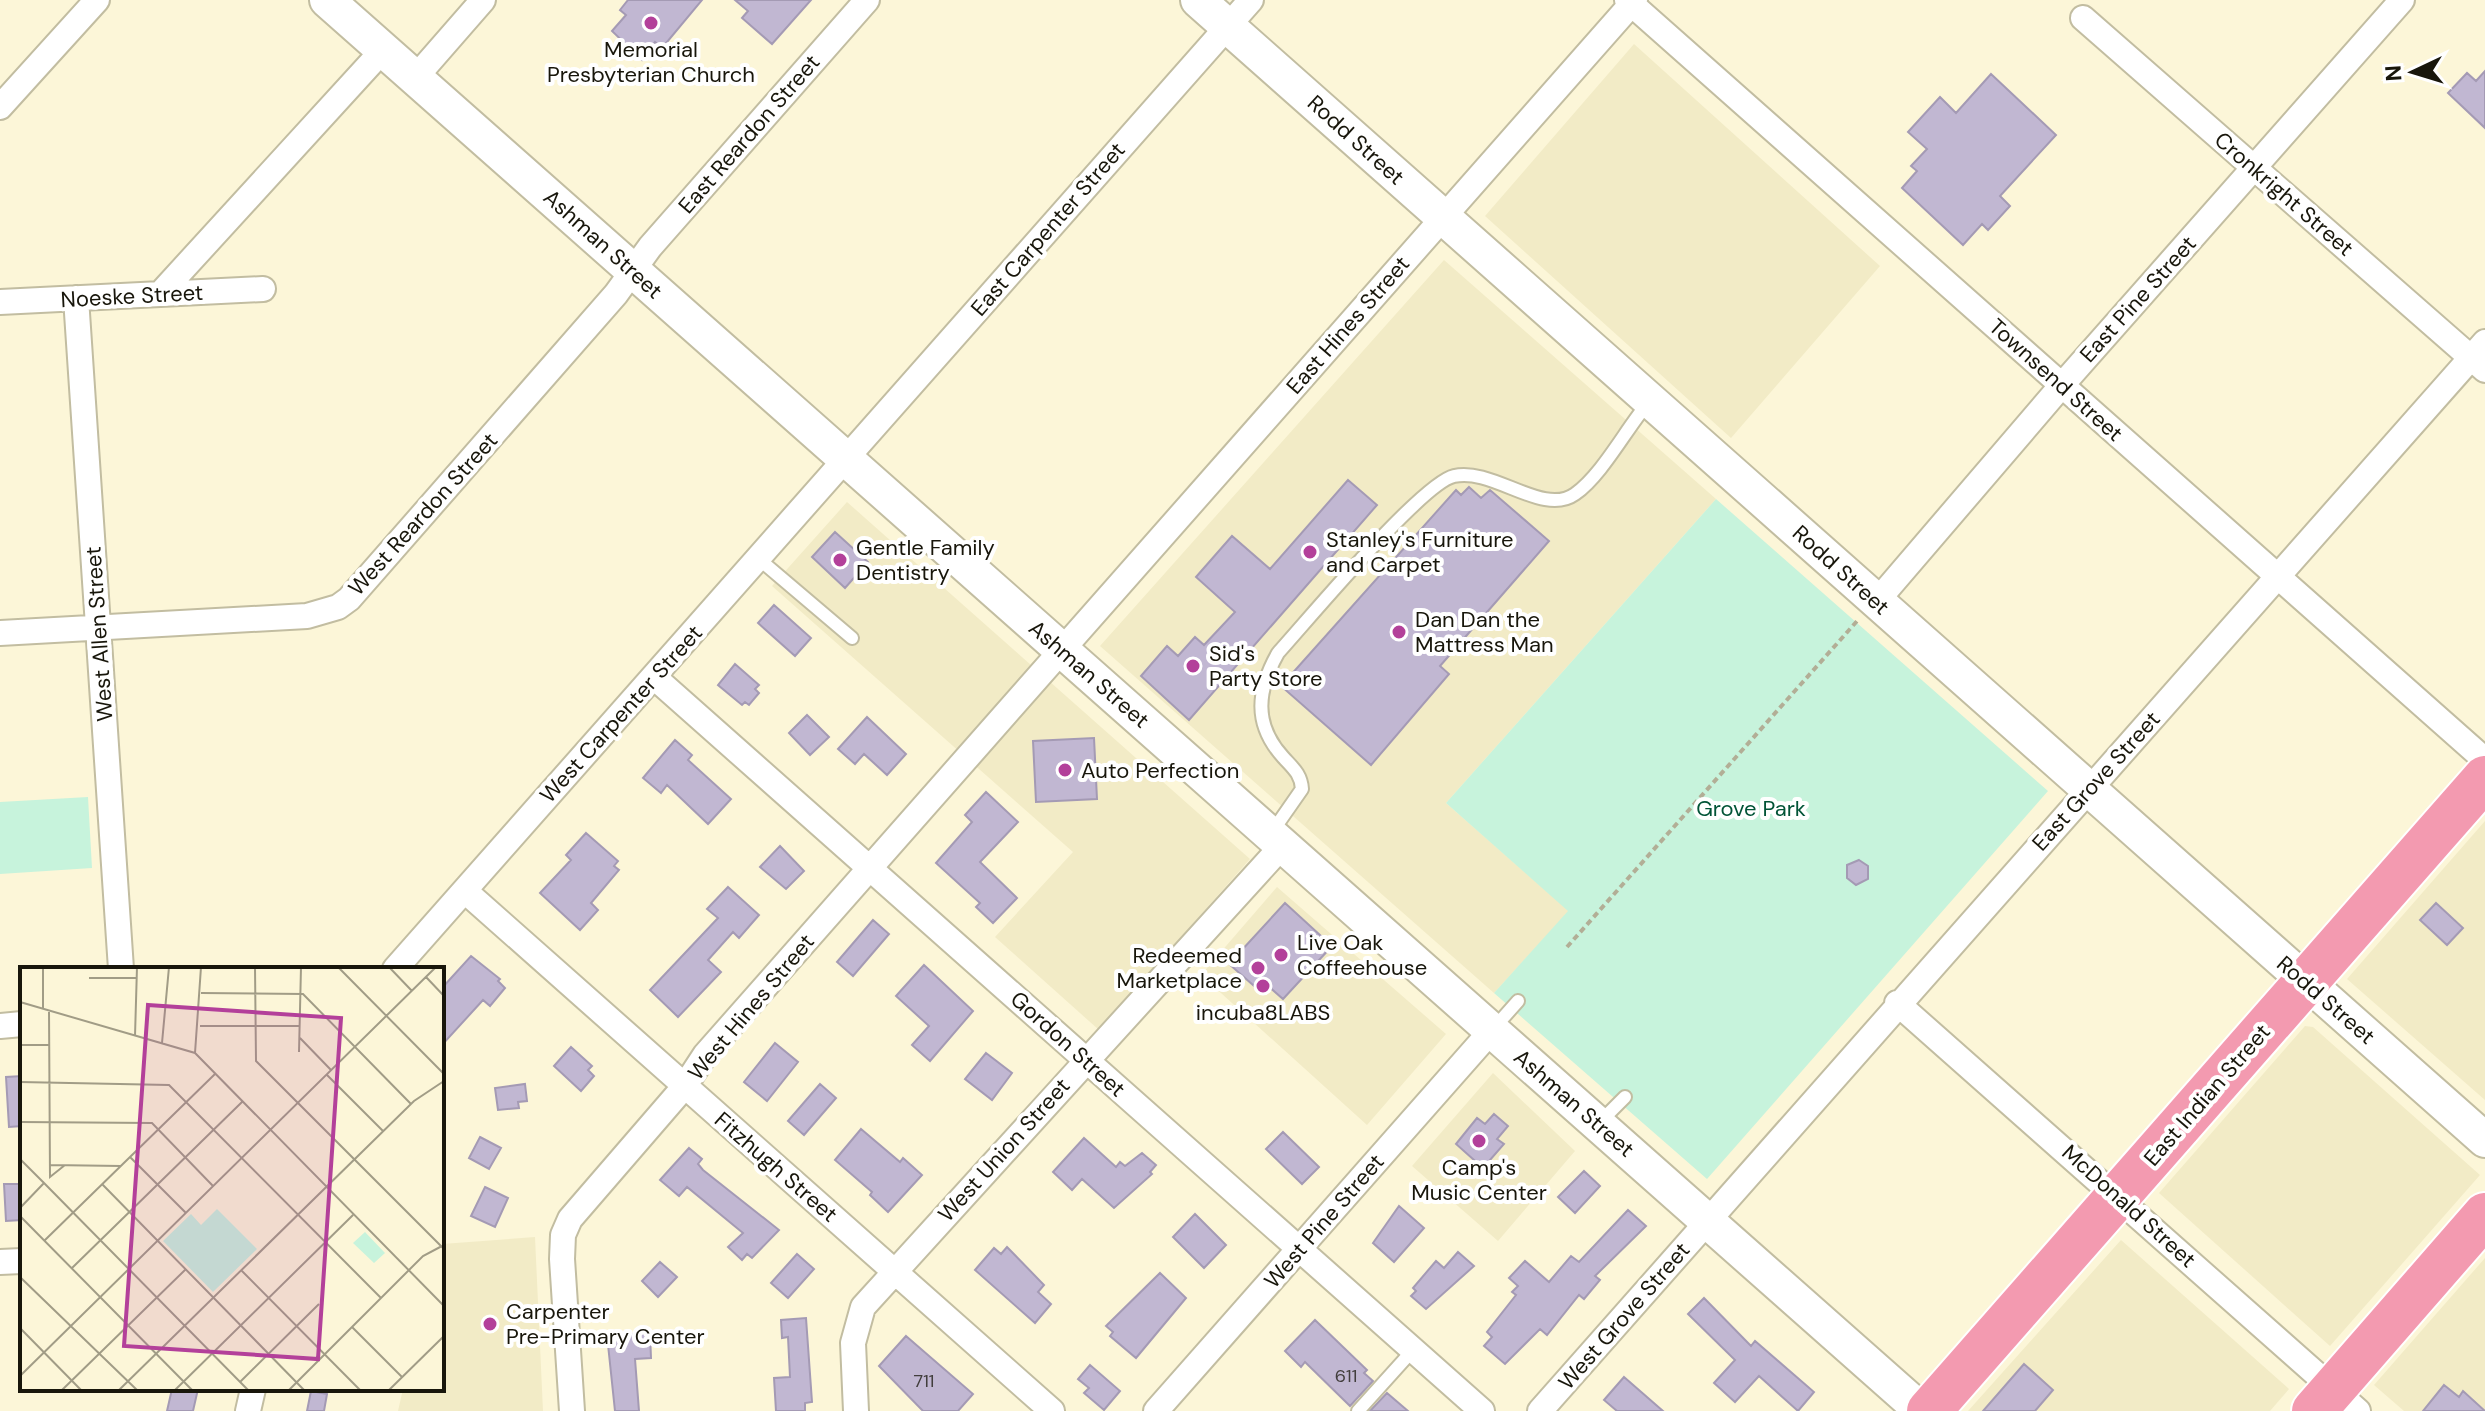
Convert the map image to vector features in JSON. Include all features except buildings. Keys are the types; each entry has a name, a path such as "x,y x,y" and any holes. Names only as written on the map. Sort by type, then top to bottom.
{"highway":[{"name":"East Indian Street","path":"1929,1411 2485,778"},
{"path":"2335,1404 2485,1215"}],"street":[{"path":"0,107 97,0"},
{"name":"Ashman Street","path":"327,0 1922,1411"},
{"path":"415,78 483,0"},
{"name":"East Reardon Street","path":"633,271 650,247 867,0"},
{"name":"Rodd Street","path":"1198,0 1650,401 1868,611 2089,790 2485,1140"},
{"name":"East Carpenter Street","path":"846,459 1251,0"},
{"name":"East Pine Street","path":"1868,611 2062,385 2402,0"},
{"name":"East Hines Street","path":"1062,650 1631,1"},
{"name":"Townsend Street","path":"1631,1 2485,760"},
{"name":"Cronkright Street","path":"2083,18 2254,168 2480,356"},
{"path":"160,294 383,50"},
{"name":"West Reardon Street","path":"0,633 307,616 338,607 349,599 633,271"},
{"name":"Noeske Street","path":"0,302 263,289"},
{"name":"West Allen Street","path":"76,298 121,967"},
{"name":"East Grove Street","path":"1707,1221 1897,1003 2480,356"},
{"name":"West Carpenter Street","path":"397,967 846,459"},
{"name":"West Hines Street","path":"572,1411 563,1235 581,1204 684,1087 705,1055 1062,650"},
{"name":"Gordon Street","path":"654,677 1482,1411"},
{"name":"West Union Street","path":"856,1411 853,1353 863,1307 1276,840"},
{"name":"Fitzhugh Street","path":"465,891 1052,1411"},
{"name":"McDonald Street","path":"1897,1003 2118,1196 2335,1404"},
{"path":"0,1026 20,1024"},
{"name":"West Pine Street","path":"1156,1411 1492,1030"},
{"name":"West Grove Street","path":"1540,1411 1707,1221"},
{"path":"0,1262 20,1261"},
{"path":"248,1411 253,1391"}],"lane":[{"path":"1276,840 1302,789 1301,777 1269,742 1262,723 1260,708 1265,677 1278,653 1410,507 1438,483 1455,475 1500,481 1550,502 1575,495 1650,401"},
{"path":"759,559 852,638"},
{"path":"1492,1030 1518,1001"},
{"path":"1598,1125 1625,1097"},
{"path":"1358,1411 1413,1350"}],"path":[{"path":"1567,947 1868,611"}],"shaded area":[{"path":"1634,44 1880,266 1731,438 1485,216"},
{"path":"1444,260 1716,499 1446,803 1569,911 1494,993 1100,646"},
{"path":"847,502 1250,859 1099,1030 995,937 1073,852 772,586"},
{"path":"2485,821 2485,1100 2347,979"},
{"path":"1277,887 1446,1034 1367,1125 1201,975"},
{"path":"2305,1026 2313,1027 2480,1175 2330,1346 2159,1193"},
{"path":"1493,1073 1575,1151 1498,1241 1412,1166"},
{"name":"Carpenter Pre-Primary Center","path":"535,1237 543,1411 398,1411 403,1391 444,1391 444,1244"},
{"path":"2121,1240 2289,1389 2270,1411 1968,1411"},
{"path":"2485,1258 2485,1411 2404,1411 2374,1385"}],"green space":[{"name":"Grove Park","path":"1716,499 2048,791 1707,1179 1494,993 1568,911 1446,803"},
{"path":"88,797 92,868 0,874 0,802"}],"place":[{"name":"Memorial Presbyterian Church","path":"651,23"},
{"name":"Stanley's Furniture and Carpet","path":"1310,552"},
{"name":"Gentle Family Dentistry","path":"840,560"},
{"name":"Dan Dan the Mattress Man","path":"1399,632"},
{"name":"Sid's Party Store","path":"1193,666"},
{"name":"Auto Perfection","path":"1065,770"},
{"name":"Live Oak Coffeehouse","path":"1281,955"},
{"name":"Redeemed Marketplace","path":"1258,968"},
{"name":"incuba8LABS","path":"1263,986"},
{"name":"Camp's Music Center","path":"1479,1141"},
{"name":"Carpenter Pre-Primary Center","path":"490,1324"}]}
